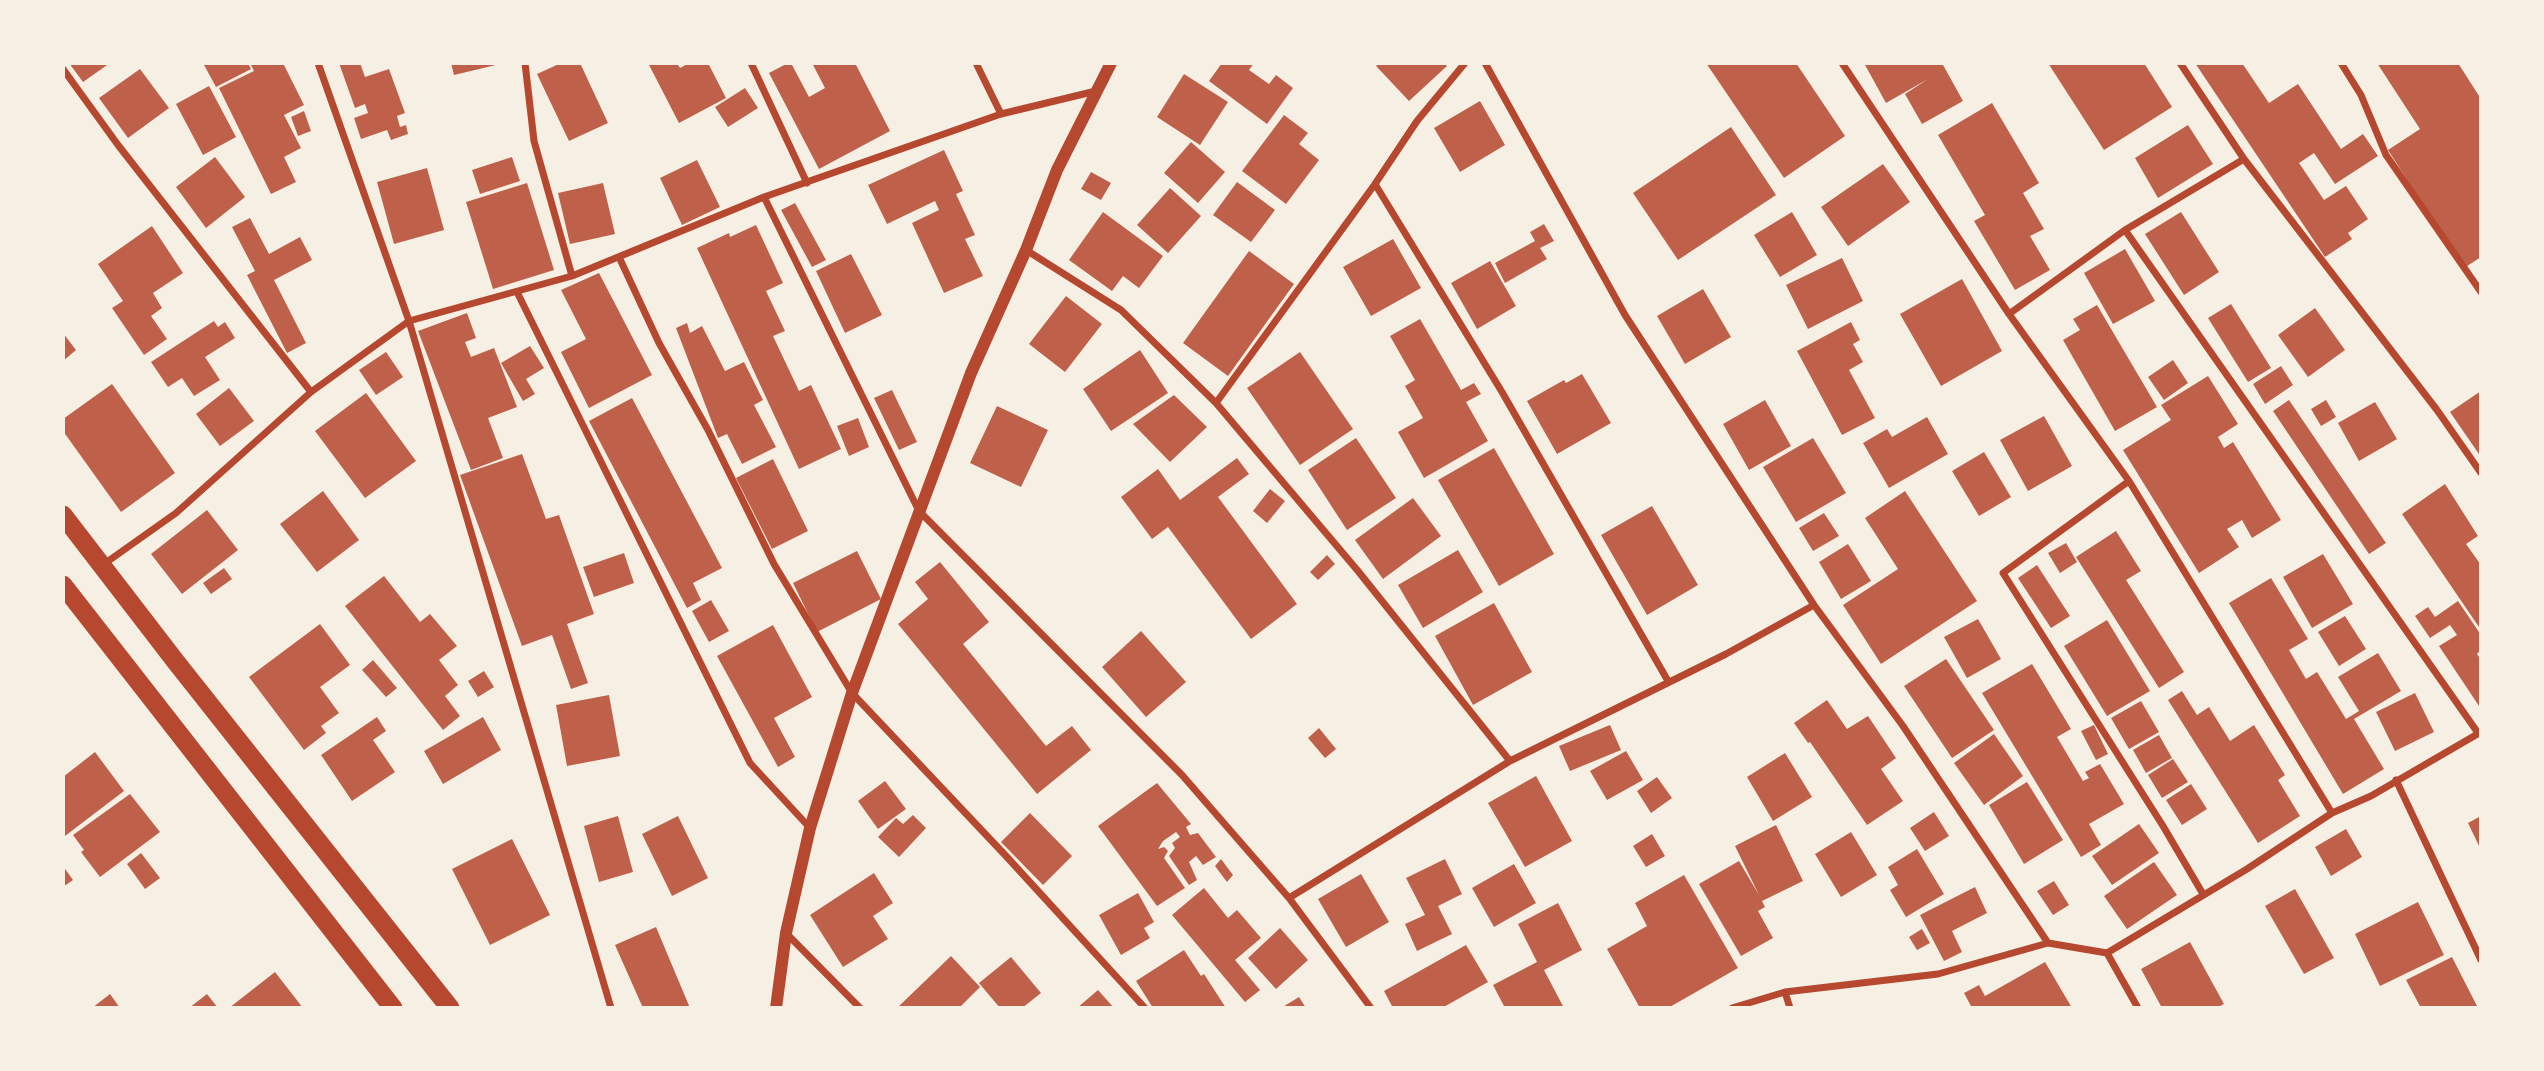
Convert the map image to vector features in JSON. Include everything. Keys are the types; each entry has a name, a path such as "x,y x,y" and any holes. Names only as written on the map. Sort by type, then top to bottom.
{"highway":[{"path":"63,515 450,1008"},
{"path":"65,590 393,1008"}],"street":[{"path":"318,63 409,321 611,1008"},
{"path":"525,63 534,141 572,276"},
{"path":"751,63 807,183"},
{"path":"976,63 1001,114"},
{"path":"776,1008 786,933 810,828 852,693 971,373 1026,250 1057,170 1111,63"},
{"path":"1216,403 1418,121 1465,63"},
{"path":"1485,63 1625,315 1814,605 1902,726 2048,943"},
{"path":"1842,63 2009,314 2129,481 2332,813"},
{"path":"2180,63 2245,159 2437,410 2481,473"},
{"path":"2341,63 2361,95 2386,155 2481,292"},
{"path":"63,69 118,145 311,392"},
{"path":"102,565 176,513 311,392 409,321 572,276 764,197 1001,114 1096,90"},
{"path":"2009,314 2124,230 2245,159"},
{"path":"1375,184 1502,392 1668,681"},
{"path":"764,197 919,511 1182,775 1289,898 1371,1008"},
{"path":"1732,1008 1785,992 1938,974 2048,943 2107,953 2247,869 2332,813 2371,796 2479,733 2124,230"},
{"path":"1026,250 1121,310 1216,403 1358,571 1510,761"},
{"path":"619,257 659,343 708,430 774,564 852,693 1145,1008"},
{"path":"517,292 750,763 810,828"},
{"path":"2129,481 2003,573 2203,894"},
{"path":"1289,898 1510,761 1726,654 1814,605"},
{"path":"2396,780 2481,960"},
{"path":"786,933 860,1008"},
{"path":"2107,953 2138,1008"},
{"path":"1785,992 1790,1008"}],"building":[{"path":"69,63 110,63 83,82"},
{"path":"203,63 248,63 251,69 216,87"},
{"path":"250,63 283,63 304,105 284,115 301,148 284,157 296,182 271,194 219,88 254,71"},
{"path":"339,63 360,63 365,77 389,69 405,113 397,116 400,127 406,125 408,134 391,140 387,130 361,139 354,118 368,113 365,104 355,108"},
{"path":"451,63 500,63 500,64 454,75"},
{"path":"561,63 580,63 608,123 569,141 537,74"},
{"path":"648,63 677,63 680,68 689,63 708,63 726,98 679,123"},
{"path":"791,63 809,97 825,88 812,63 855,63 890,131 819,169 769,73"},
{"path":"1222,63 1254,63 1249,70 1269,84 1276,75 1293,88 1267,124 1209,81"},
{"path":"1380,63 1444,63 1447,66 1409,101 1376,66"},
{"path":"1706,63 1796,63 1845,136 1784,178"},
{"path":"1864,63 1942,63 1963,101 1922,124 1905,94 1928,79 1886,103"},
{"path":"2048,63 2144,63 2172,107 2104,150"},
{"path":"2195,63 2242,63 2269,103 2298,84 2341,149 2363,134 2378,156 2335,184 2314,153 2299,163 2324,200 2346,186 2368,219 2348,233 2352,239 2325,257"},
{"path":"2377,63 2458,63 2481,99 2481,257 2464,268 2388,150 2420,129"},
{"path":"140,69 169,108 128,138 99,98"},
{"path":"1184,74 1228,102 1200,145 1157,117"},
{"path":"209,86 236,137 203,155 176,104"},
{"path":"745,88 758,108 728,127 715,107"},
{"path":"1480,101 1505,145 1460,172 1434,128"},
{"path":"1992,103 2039,183 2023,193 2044,229 2030,236 2050,270 2015,290 1974,221 1985,215 1938,135"},
{"path":"304,111 311,131 298,136 291,117"},
{"path":"1284,115 1308,133 1299,144 1319,160 1286,204 1242,171"},
{"path":"2188,125 2213,164 2158,198 2135,158"},
{"path":"1731,127 1776,195 1678,260 1633,193"},
{"path":"1191,142 1225,172 1198,203 1164,173"},
{"path":"944,150 963,191 956,194 975,235 965,239 983,276 944,293 912,223 939,210 935,201 887,224 868,185"},
{"path":"215,157 245,197 206,228 176,187"},
{"path":"512,157 520,181 480,194 472,170"},
{"path":"697,160 720,207 682,225 660,178"},
{"path":"1883,164 1910,202 1848,246 1821,207"},
{"path":"427,168 444,230 394,244 377,182"},
{"path":"1091,172 1111,183 1101,200 1081,189"},
{"path":"1237,182 1275,210 1251,242 1213,215"},
{"path":"527,183 554,270 493,289 466,202"},
{"path":"603,183 615,234 570,244 558,193"},
{"path":"1170,188 1201,216 1168,253 1137,225"},
{"path":"795,203 826,260 812,267 781,210"},
{"path":"1103,212 1163,256 1139,288 1123,276 1112,291 1069,260"},
{"path":"1792,212 1817,255 1780,277 1754,235"},
{"path":"2181,212 2219,272 2184,295 2145,234"},
{"path":"250,218 269,254 300,237 312,260 274,280 306,343 287,353 247,275 255,271 232,227"},
{"path":"1544,224 1554,241 1540,248 1547,259 1505,283 1495,263 1535,241 1530,232"},
{"path":"756,225 783,283 766,291 785,331 773,336 799,391 811,385 841,449 799,469 697,248 729,233 730,237"},
{"path":"152,226 183,273 153,293 162,308 151,316 167,339 144,355 112,308 123,301 98,264"},
{"path":"1393,239 1421,288 1371,316 1343,267"},
{"path":"2125,249 2155,301 2113,324 2084,273"},
{"path":"1249,251 1294,284 1228,376 1183,343"},
{"path":"851,254 882,315 845,333 816,271"},
{"path":"1842,258 1863,301 1808,329 1786,285"},
{"path":"1490,261 1516,306 1477,329 1451,283"},
{"path":"599,273 652,375 589,408 561,352 586,339 561,290"},
{"path":"1962,279 2002,351 1941,386 1900,314"},
{"path":"1703,289 1731,337 1685,364 1657,316"},
{"path":"1066,296 1102,324 1065,372 1029,344"},
{"path":"2231,304 2271,368 2248,382 2208,318"},
{"path":"2097,305 2157,407 2115,431 2063,340 2080,330 2073,319"},
{"path":"2315,308 2345,350 2308,377 2278,335"},
{"path":"467,313 476,338 465,342 471,357 494,348 517,407 488,418 503,458 471,470 418,331"},
{"path":"1420,319 1461,390 1474,383 1481,394 1466,402 1488,441 1424,478 1398,432 1423,418 1405,386 1415,380 1390,336"},
{"path":"214,321 218,327 225,322 235,338 205,357 220,380 194,396 182,378 168,387 151,362"},
{"path":"1851,322 1860,340 1853,344 1863,362 1849,370 1875,418 1842,435 1797,351"},
{"path":"687,323 690,333 702,326 725,371 744,362 763,400 754,405 776,447 742,464 727,434 718,438 676,328"},
{"path":"63,333 76,350 63,361"},
{"path":"530,346 544,368 526,379 535,394 523,401 501,363"},
{"path":"1140,350 1168,393 1111,431 1083,389"},
{"path":"386,352 403,377 376,395 359,370"},
{"path":"1300,352 1353,429 1300,465 1247,388"},
{"path":"2173,360 2188,383 2164,400 2148,377"},
{"path":"2281,366 2293,385 2265,404 2253,384"},
{"path":"1582,374 1611,423 1557,454 1527,401 1564,380 1566,383"},
{"path":"2208,376 2238,424 2218,437 2224,448 2233,442 2281,520 2252,538 2242,520 2227,529 2239,547 2199,573 2123,450 2171,420 2161,405"},
{"path":"112,384 175,473 121,512 63,431 63,419"},
{"path":"229,388 254,421 220,446 196,414"},
{"path":"892,390 917,442 899,450 874,398"},
{"path":"2481,391 2481,457 2450,412"},
{"path":"366,393 416,461 365,498 315,431"},
{"path":"1174,395 1207,427 1170,462 1133,424"},
{"path":"632,398 722,568 693,583 701,600 687,608 589,421"},
{"path":"1765,400 1791,446 1749,470 1723,424"},
{"path":"2289,400 2386,543 2369,554 2273,411"},
{"path":"2326,400 2336,417 2321,426 2311,409"},
{"path":"2375,402 2397,439 2359,461 2338,423"},
{"path":"997,406 1048,430 1021,487 970,463"},
{"path":"2044,416 2072,466 2028,491 2000,440"},
{"path":"1927,417 1948,454 1889,488 1863,443 1887,429 1892,437"},
{"path":"858,418 869,447 849,456 837,426"},
{"path":"1356,438 1396,498 1347,530 1308,470"},
{"path":"1813,438 1846,493 1796,522 1763,467"},
{"path":"1494,448 1554,554 1499,586 1438,480"},
{"path":"1984,452 2011,497 1979,516 1952,471"},
{"path":"522,454 546,519 559,515 594,614 567,624 588,683 571,689 552,635 522,646 460,475"},
{"path":"1237,458 1249,474 1218,497 1297,604 1251,639 1168,527 1152,539 1121,497 1158,469 1180,500"},
{"path":"773,459 808,531 772,549 736,478"},
{"path":"2445,484 2478,536 2466,544 2481,565 2481,630 2402,514"},
{"path":"1270,489 1285,501 1267,523 1253,511"},
{"path":"323,491 359,540 317,572 280,524"},
{"path":"1905,491 1977,601 1881,664 1843,605 1898,569 1865,518"},
{"path":"1413,498 1441,536 1383,579 1355,540"},
{"path":"1652,506 1698,585 1647,615 1601,535"},
{"path":"207,510 238,550 182,594 151,554"},
{"path":"1824,513 1839,536 1813,551 1799,528"},
{"path":"2116,531 2141,571 2126,580 2184,672 2159,688 2076,557"},
{"path":"2066,543 2077,562 2060,573 2048,553"},
{"path":"1848,544 1871,581 1841,599 1819,562"},
{"path":"1458,550 1483,592 1423,628 1398,585"},
{"path":"857,551 881,599 817,632 793,583"},
{"path":"624,553 634,583 594,597 583,567"},
{"path":"2323,554 2353,604 2312,628 2283,577"},
{"path":"1327,555 1335,564 1318,580 1310,572"},
{"path":"940,562 989,622 963,644 1046,746 1072,726 1091,750 1037,794 898,624 928,599 915,582"},
{"path":"2037,565 2070,616 2051,628 2018,578"},
{"path":"224,568 232,579 211,594 203,583"},
{"path":"384,576 420,622 430,614 457,646 439,660 458,685 445,696 460,716 443,730 345,606"},
{"path":"2271,578 2308,639 2289,650 2306,679 2317,672 2346,719 2359,711 2338,677 2378,653 2401,691 2354,719 2384,769 2343,794 2229,603"},
{"path":"711,600 729,631 709,642 692,611"},
{"path":"2458,601 2481,635 2481,650 2477,654 2481,660 2481,709 2439,646 2457,635 2450,625 2430,638 2415,616 2428,607 2435,617"},
{"path":"1494,603 1532,672 1473,705 1435,636"},
{"path":"2345,616 2366,649 2339,666 2318,632"},
{"path":"1978,619 2001,659 1967,678 1944,637"},
{"path":"2107,620 2150,691 2107,716 2064,646"},
{"path":"320,624 350,665 320,687 339,713 321,726 326,733 304,750 249,677"},
{"path":"773,625 812,697 774,718 795,757 778,767 717,656"},
{"path":"1141,631 1186,682 1146,717 1102,667"},
{"path":"1946,659 1994,730 1952,758 1904,686"},
{"path":"373,660 397,688 386,697 362,670"},
{"path":"2032,664 2071,729 2057,737 2083,781 2089,778 2085,772 2100,764 2124,804 2089,824 2101,845 2081,857 1982,693"},
{"path":"484,671 494,687 478,697 468,681"},
{"path":"2182,691 2197,715 2209,707 2230,741 2254,725 2285,775 2278,780 2300,816 2258,843 2168,700"},
{"path":"2415,693 2434,732 2395,751 2376,712"},
{"path":"609,695 620,756 567,766 556,705"},
{"path":"1827,700 1847,729 1868,716 1896,758 1881,769 1903,801 1867,825 1794,723"},
{"path":"2141,701 2159,732 2129,749 2111,718"},
{"path":"377,717 386,731 373,740 395,772 352,801 321,755"},
{"path":"483,717 501,750 443,784 424,751"},
{"path":"1610,725 1621,750 1570,771 1559,746"},
{"path":"2094,725 2108,754 2096,760 2081,731"},
{"path":"1319,728 1336,749 1325,758 1308,738"},
{"path":"1994,734 2023,776 1984,805 1954,763"},
{"path":"2159,735 2172,758 2146,773 2133,750"},
{"path":"1626,751 1643,780 1607,800 1590,771"},
{"path":"95,752 124,791 65,836 63,777"},
{"path":"1785,753 1812,797 1773,821 1747,777"},
{"path":"2173,759 2188,782 2162,798 2148,775"},
{"path":"1536,776 1572,841 1525,867 1488,803"},
{"path":"1657,777 1672,798 1651,813 1637,791"},
{"path":"885,781 906,809 878,829 858,801"},
{"path":"2027,782 2063,840 2024,864 1989,805"},
{"path":"1157,783 1191,824 1186,827 1190,835 1198,833 1216,857 1203,865 1196,856 1189,862 1197,880 1189,885 1169,856 1175,848 1172,843 1180,837 1176,832 1163,841 1158,849 1164,847 1168,851 1164,858 1185,888 1157,906 1098,826"},
{"path":"2191,784 2207,809 2182,825 2166,800"},
{"path":"130,794 160,832 100,877 81,852 84,850 73,835"},
{"path":"1934,812 1949,836 1925,851 1910,828"},
{"path":"1030,813 1072,856 1043,885 1001,842"},
{"path":"913,815 926,828 899,857 878,837 896,818 903,824"},
{"path":"618,816 633,872 599,882 584,826"},
{"path":"678,816 708,878 672,896 642,834"},
{"path":"2481,816 2481,850 2468,823"},
{"path":"2139,824 2159,853 2112,885 2092,856"},
{"path":"1776,825 1803,881 1762,901 1765,907 1758,911 1773,938 1741,956 1699,884 1739,861 1759,895 1735,846"},
{"path":"2346,829 2362,857 2331,876 2315,847"},
{"path":"1851,832 1877,875 1841,897 1815,854"},
{"path":"1652,834 1665,856 1646,867 1633,846"},
{"path":"512,839 550,915 490,945 452,869"},
{"path":"1917,849 1944,894 1906,917 1890,890 1898,885 1888,867"},
{"path":"141,853 160,878 145,889 127,864"},
{"path":"1221,859 1233,875 1227,882 1215,866"},
{"path":"1445,859 1462,894 1438,906 1452,934 1417,951 1405,924 1425,915 1406,878"},
{"path":"2154,862 2177,895 2127,929 2104,896"},
{"path":"1514,864 1536,903 1494,927 1472,888"},
{"path":"63,866 73,880 63,887"},
{"path":"874,873 893,903 873,916 888,939 843,967 810,915"},
{"path":"1361,874 1389,922 1346,947 1318,899"},
{"path":"1684,875 1738,968 1668,1008 1640,1008 1607,949 1647,926 1635,903"},
{"path":"2054,881 2069,905 2053,915 2037,891"},
{"path":"1975,887 1987,913 1952,931 1962,952 1944,961 1920,915"},
{"path":"1204,888 1228,918 1237,910 1261,938 1235,960 1260,990 1245,1002 1172,915"},
{"path":"2295,889 2334,958 2304,974 2265,906"},
{"path":"1138,893 1154,922 1144,928 1150,938 1121,955 1099,915"},
{"path":"2418,902 2444,955 2380,986 2355,934"},
{"path":"1558,903 1582,950 1544,970 1564,1008 1505,1008 1493,985 1537,962 1518,924"},
{"path":"656,927 690,1008 643,1008 615,945"},
{"path":"1280,928 1308,960 1276,989 1248,958"},
{"path":"1922,929 1930,943 1917,950 1909,937"},
{"path":"2190,942 2224,1004 2216,1008 2162,1008 2141,969"},
{"path":"1466,945 1488,982 1442,1008 1393,1008 1384,991"},
{"path":"1184,950 1201,976 1204,974 1226,1008 1153,1008 1136,981"},
{"path":"951,956 980,987 959,1008 897,1008"},
{"path":"1011,957 1041,993 1022,1008 1000,1008 979,983"},
{"path":"2452,957 2478,1008 2421,1008 2406,980"},
{"path":"2045,962 2072,1008 1972,1008 1964,993 1979,985 1985,996"},
{"path":"275,972 303,1008 229,1008"},
{"path":"1098,990 1114,1008 1077,1008"},
{"path":"110,994 120,1008 92,1008"},
{"path":"207,994 218,1008 189,1008"},
{"path":"1299,997 1306,1008 1281,1008"}]}
